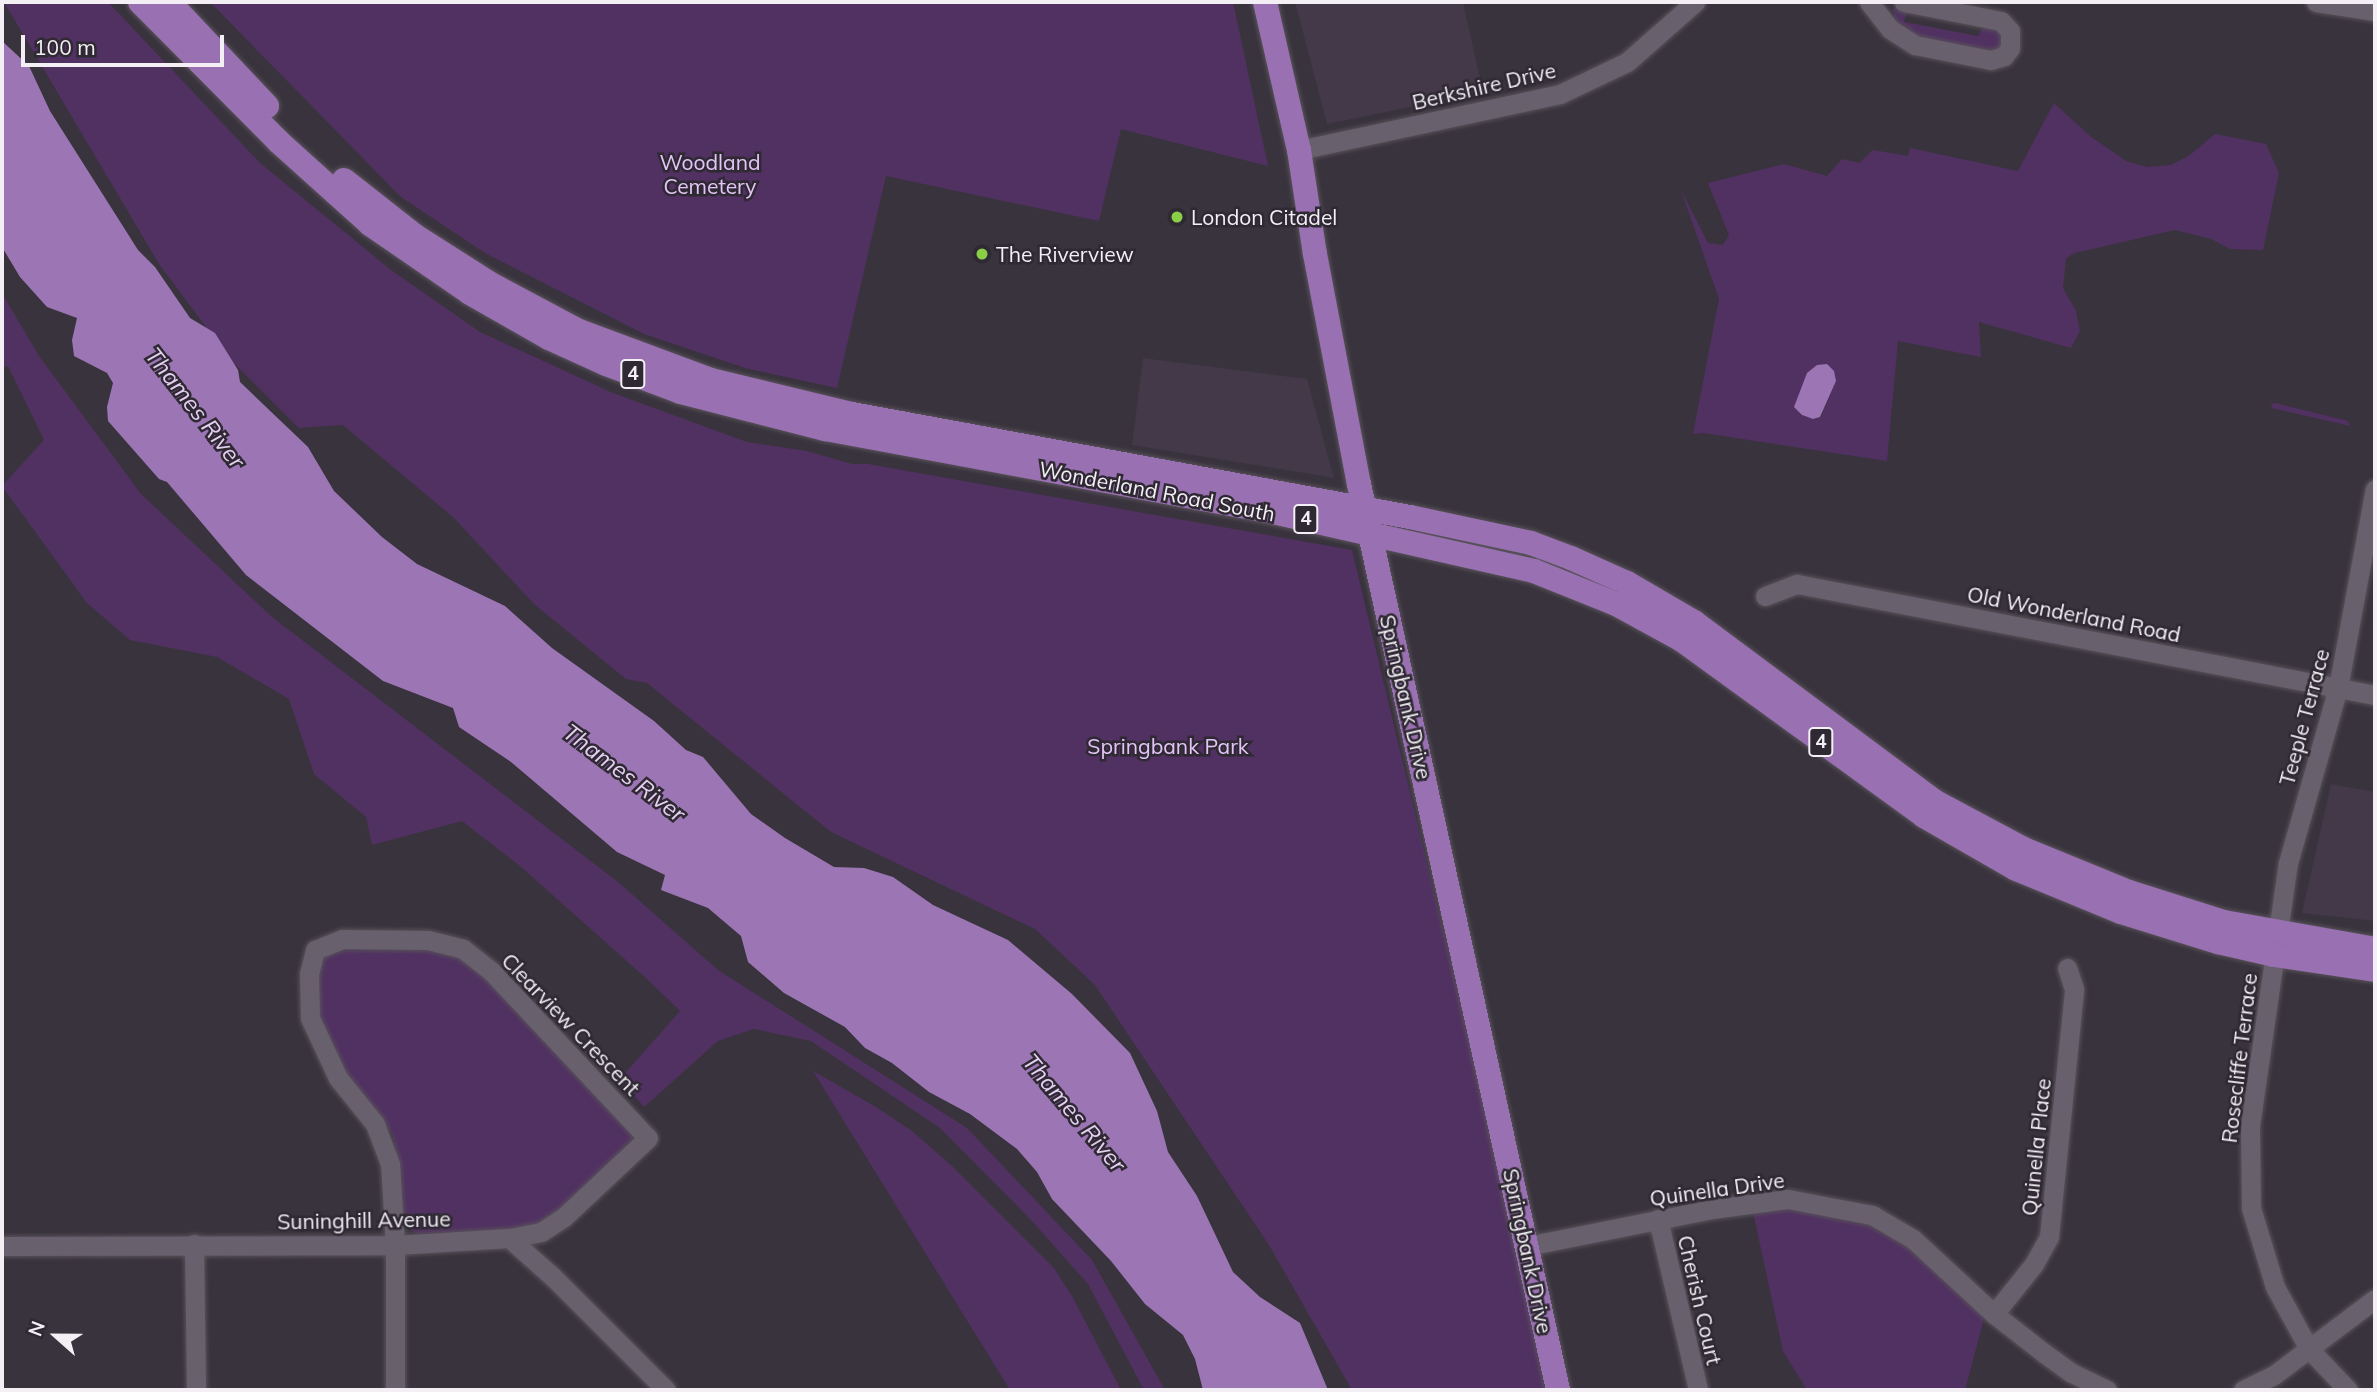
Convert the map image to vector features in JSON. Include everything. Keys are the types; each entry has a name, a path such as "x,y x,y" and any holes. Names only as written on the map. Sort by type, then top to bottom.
{"main road":[{"name":"Wonderland Road South","path":"140,2 279,142 370,224 470,293 549,338 606,364 681,392 825,429 938,447 1370,533 1534,571 1616,604 1682,639 1924,817 2016,869 2121,912 2275,944 2375,970"},
{"name":"Wonderland Road South","path":"169,2 300,142 357,192 432,248 489,283 579,331 663,365 782,399 1364,508 1531,543 1627,583 1710,633 1848,739 1945,807 2024,849 2129,892 2224,922 2275,944 2375,949"},
{"name":"Springbank Drive","path":"1265,2 1299,150 1315,254 1364,508 1558,1390"}],"street":[{"name":"Berkshire Drive","path":"1299,150 1560,94 1627,62 1695,2"},
{"path":"1869,2 1890,29 1915,45 1991,60 2004,56 2010,48 2010,31 2001,21 1904,2"},
{"path":"2316,2 2375,10"},
{"name":"Teeple Terrace","path":"2275,944 2293,843 2338,688 2375,489"},
{"name":"Old Wonderland Road","path":"1765,596 1797,584 2375,695"},
{"name":"Clearview Crescent","path":"395,1245 390,1164 375,1124 338,1078 310,1018 309,974 315,950 342,939 428,940 463,949 491,971 648,1138"},
{"name":"Rosecliffe Terrace","path":"2275,944 2250,1126 2251,1208 2275,1287 2309,1349 2348,1390"},
{"name":"Quinella Place","path":"1994,1314 2034,1264 2049,1237 2074,989 2067,968"},
{"name":"Suninghill Avenue","path":"2,1246 395,1245 509,1238 541,1232 564,1217 648,1138"},
{"name":"Quinella Drive","path":"1527,1246 1658,1219 1787,1199 1871,1215 1913,1239 1994,1314 2073,1373 2107,1390"},
{"name":"Cherish Court","path":"1658,1219 1698,1390"},
{"path":"509,1238 552,1276 666,1390"},
{"path":"194,1244 196,1390"},
{"path":"395,1245 395,1390"},
{"path":"2243,1390 2274,1375 2375,1299"}],"shaded area":[{"path":"1295,2 1463,2 1483,92 1327,124"},
{"path":"1143,358 1307,379 1334,478 1132,445"},
{"path":"2331,784 2375,792 2375,921 2302,913"}],"green space":[{"name":"Springbank Park","path":"4,2 108,2 260,163 391,270 480,332 613,393 747,442 807,451 852,464 868,464 1352,550 1479,1081 1545,1390 1352,1390 1269,1245 1095,985 1035,929 831,832 647,683 626,679 534,604 454,518 343,425 299,428 230,359 159,264"},
{"name":"Woodland Cemetery","path":"210,2 1233,2 1268,166 1121,129 1099,221 886,176 837,388 745,368 644,334 485,253 401,197"},
{"path":"1898,5 1907,11 1904,22 1978,36 1982,29 1990,26 2000,30 2003,45 1993,53 1918,38 1896,22 1893,10"},
{"path":"2054,103 2090,136 2126,161 2147,167 2171,165 2190,155 2215,134 2266,144 2279,173 2263,250 2230,249 2211,239 2175,230 2075,253 2066,258 2063,288 2076,311 2080,331 2071,348 1979,322 1981,357 1898,341 1887,461 1703,433 1693,434 1719,299 1681,190 1708,243 1723,245 1729,235 1708,183 1784,164 1827,176 1842,159 1859,163 1873,150 1908,156 1910,148 2018,171","holes":["1836,381 1821,417 1813,419 1802,415"]},
{"path":"2,293 39,356 141,494 272,617 618,882 718,970 967,1128 1092,1260 1165,1390 1144,1390 1088,1284 1031,1220 940,1128 811,1041 754,1029 718,1041 644,1107 620,1079 680,1011 647,979 520,866 462,821 372,845 366,817 314,774 289,699 217,657 130,640 87,603 2,486 44,440 8,366 2,367"},
{"path":"2271,404 2348,421 2350,426 2272,408"},
{"path":"345,947 422,947 448,952 475,966 633,1134 631,1143 564,1208 542,1223 519,1231 417,1234 407,1227 402,1215 400,1169 392,1134 332,1052 322,1025 317,995 319,965 329,953"},
{"path":"813,1071 912,1131 952,1166 1054,1268 1073,1298 1121,1390 1010,1390"},
{"path":"1812,1209 1854,1218 1902,1243 1985,1315 1965,1390 1807,1390 1783,1351 1753,1212"}],"water":[{"name":"Thames River","path":"2,41 29,66 50,111 138,250 155,267 190,318 215,333 238,370 240,382 308,447 334,491 382,537 417,564 505,606 552,648 654,721 686,750 703,757 751,814 785,838 834,867 864,868 893,877 933,905 1008,940 1072,994 1130,1053 1157,1111 1168,1152 1197,1196 1233,1272 1260,1297 1300,1323 1328,1390 1203,1390 1195,1359 1183,1335 1145,1304 1111,1261 1052,1199 1037,1172 1017,1149 970,1114 929,1092 892,1063 865,1048 845,1027 784,993 748,962 741,936 708,908 661,890 665,875 617,852 511,762 459,727 453,708 383,681 246,575 167,482 159,479 108,421 107,407 113,383 107,373 74,356 72,340 77,318 47,307 20,277 2,247"},
{"path":"1827,364 1834,371 1836,381 1820,417 1813,419 1802,415 1794,407 1807,373 1817,365"}],"place":[{"name":"London Citadel","path":"1177,217"},
{"name":"The Riverview","path":"982,254"}]}
